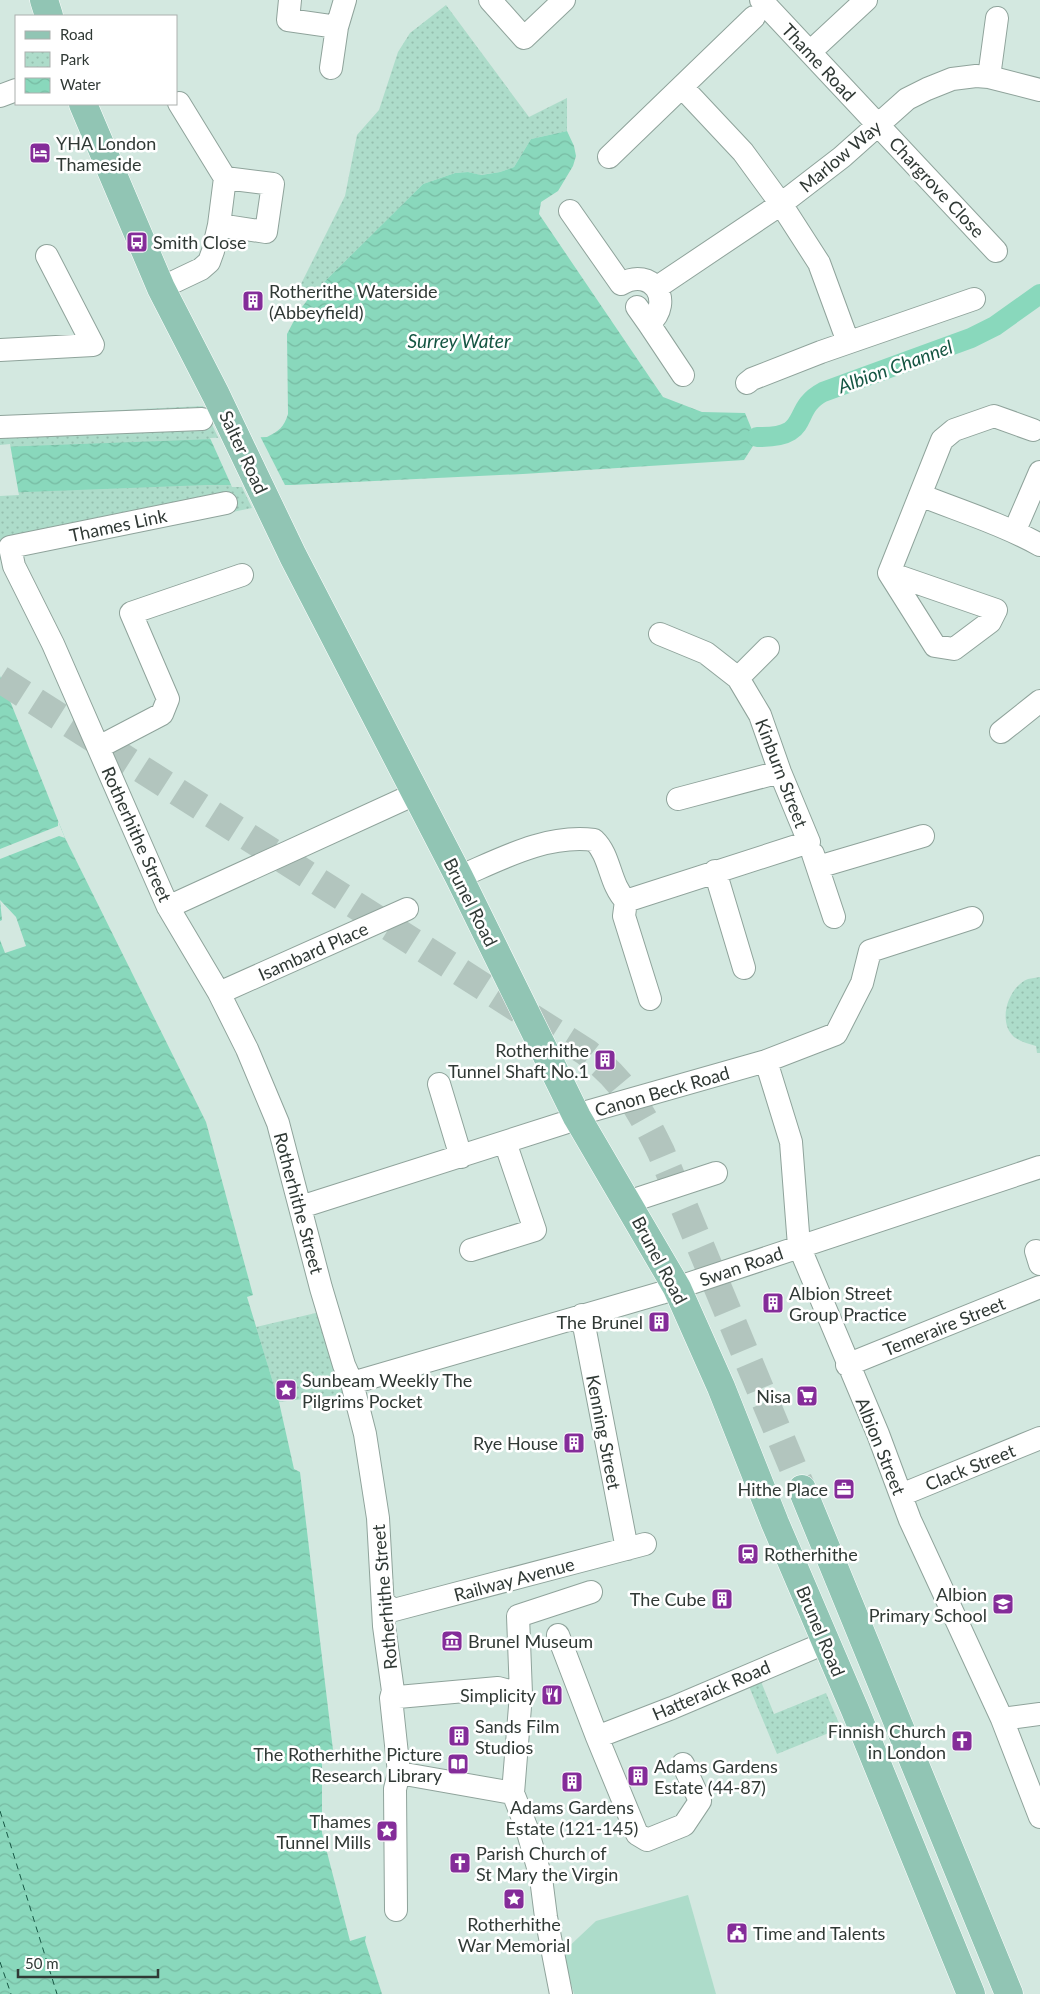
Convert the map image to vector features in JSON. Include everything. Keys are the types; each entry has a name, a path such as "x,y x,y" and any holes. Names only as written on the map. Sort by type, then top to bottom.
{"main road":[{"path":"44,0 49,15"},
{"name":"Salter Road","path":"82,105 161,288 216,394 288,544 415,794"},
{"name":"Brunel Road","path":"415,794 459,877 577,1117 677,1288 721,1387 775,1523 855,1710 971,1994"},
{"path":"802,1489 1009,1994"}],"street":[{"path":"290,0 288,20 337,27"},
{"path":"331,68 337,27 345,0"},
{"path":"490,0 524,38 564,0"},
{"path":"810,52 866,0"},
{"path":"609,157 682,87 757,8"},
{"name":"Thame Road","path":"757,8 810,52 878,124"},
{"path":"989,77 997,18"},
{"name":"Marlow Way","path":"656,288 781,204 842,157 907,99 952,79 976,76 989,77 1040,90"},
{"path":"682,87 743,152 781,204 819,263 848,342"},
{"path":"0,96 15,90"},
{"path":"161,288 201,269 209,262 218,225 225,178 179,103"},
{"name":"Chargrove Close","path":"878,124 996,250"},
{"path":"218,225 266,232 272,193 273,184 225,178"},
{"path":"570,211 635,303 683,376"},
{"path":"0,350 93,345 46,256"},
{"path":"636,278 651,283 656,288 661,303 656,318 635,303 636,278"},
{"path":"747,383 752,379 848,342 974,299"},
{"path":"889,573 942,440 954,430 994,416 1033,430"},
{"path":"0,426 202,419"},
{"path":"1014,530 1040,472"},
{"path":"920,495 976,518 1014,530 1040,545"},
{"name":"Thames Link","path":"10,547 226,503"},
{"name":"Rotherhithe Street","path":"10,547 14,566 53,644 168,908 219,993 247,1049 278,1123 344,1365 352,1382 365,1434 378,1518 384,1626 399,1773 395,1789 396,1910"},
{"path":"99,747 162,714 168,699 131,613 242,576"},
{"path":"660,634 706,653 738,678 768,648"},
{"name":"Kinburn Street","path":"626,900 809,842 780,772 760,715 738,678"},
{"path":"1001,732 1039,703"},
{"path":"678,799 780,772"},
{"path":"168,908 415,794"},
{"path":"818,867 923,836"},
{"path":"459,877 528,847 594,840 601,847 619,894 626,900 624,916 650,999"},
{"path":"809,842 834,917"},
{"path":"715,871 744,968"},
{"name":"Isambard Place","path":"219,993 407,909"},
{"name":"Canon Beck Road","path":"301,1210 307,1205 564,1123 590,1111 766,1061 836,1034 862,983 870,951 972,918"},
{"name":"Albion Street","path":"766,1061 790,1142 799,1246 878,1434 910,1520 1002,1719 1040,1817"},
{"path":"439,1084 461,1157"},
{"path":"471,1250 535,1230 505,1142"},
{"name":"Swan Road","path":"352,1382 677,1288 1040,1167"},
{"path":"628,1202 716,1174"},
{"name":"Temeraire Street","path":"848,1366 1040,1287"},
{"name":"Kenning Street","path":"582,1315 636,1546"},
{"name":"Clack Street","path":"901,1495 1040,1438"},
{"name":"Railway Avenue","path":"384,1603 394,1610 636,1546"},
{"path":"562,1994 546,1917 541,1878 527,1829 513,1793 521,1694 518,1616 591,1592"},
{"path":"558,1635 597,1737 638,1834 647,1840 684,1826 700,1801 683,1764"},
{"name":"Hatteraick Road","path":"597,1737 672,1708 825,1643"},
{"path":"392,1694 398,1697 498,1688 521,1694"},
{"path":"1002,1719 1040,1714"},
{"path":"399,1773 513,1793"}],"green space":[{"path":"446,5 529,117 567,98 567,131 531,139 514,167 500,172 480,175 468,172 455,173 423,184 312,294 297,292 345,196 357,135 379,110 398,52 410,33"},
{"path":"203,406 252,508 0,560 0,416"},
{"path":"1040,977 1040,1053 1037,1053 1036,1046 1022,1042 1009,1031 1006,1023 1006,1014 1007,1005 1015,989 1028,979"},
{"path":"320,1312 346,1394 279,1402 256,1327"},
{"path":"760,1679 774,1714 826,1693 841,1728 777,1754 748,1684"},
{"path":"688,1895 716,1994 574,1994 562,1953 596,1921"}],"water":[{"name":"Surrey Water","path":"567,131 574,146 576,156 573,166 558,191 541,202 539,214 663,397 702,412 745,413 752,430 757,430 757,446 753,446 744,460 523,474 291,485 206,485 0,493 0,447 267,437 275,433 283,425 288,414 287,334 299,311 312,294 423,184 455,173 468,172 481,175 500,172 514,167 531,139"},
{"path":"0,676 65,838 206,1122 253,1295 247,1297 279,1402 294,1469 300,1472 333,1750 322,1752 322,1833 350,1941 366,1936 365,1941 382,1994 0,1994"}],"pier":[{"path":"260,436 286,487 232,487 210,438"},
{"path":"10,444 19,495 0,496 0,445"},
{"path":"58,821 65,838 59,836 0,859 0,849 58,826"},
{"path":"0,900 16,917 26,946 5,953 0,940 0,921 2,920"}],"waterway":[{"name":"Albion Channel","path":"757,437 787,433 799,422 806,407 813,399 823,392 971,338 995,326 1040,294"}],"ferry route":[{"path":"0,1811 57,1994"},
{"path":"0,1962 11,1994"}],"tunnel":[{"path":"0,679 586,1052 611,1074 638,1109 661,1152 802,1489"}],"place":[{"name":"YHA London Thameside","path":"40,153"},
{"name":"Smith Close","path":"137,242"},
{"name":"Rotherithe Waterside (Abbeyfield)","path":"253,301"},
{"name":"Rotherhithe Tunnel Shaft No.1","path":"605,1060"},
{"name":"Albion Street Group Practice","path":"773,1303"},
{"name":"The Brunel","path":"659,1322"},
{"name":"Sunbeam Weekly The Pilgrims Pocket","path":"286,1390"},
{"name":"Nisa","path":"807,1396"},
{"name":"Rye House","path":"574,1443"},
{"name":"Hithe Place","path":"844,1489"},
{"name":"Rotherhithe","path":"748,1554"},
{"name":"The Cube","path":"722,1599"},
{"name":"Albion Primary School","path":"1003,1604"},
{"name":"Brunel Museum","path":"452,1641"},
{"name":"Simplicity","path":"552,1695"},
{"name":"Sands Film Studios","path":"459,1736"},
{"name":"Finnish Church in London","path":"962,1741"},
{"name":"The Rotherhithe Picture Research Library","path":"458,1764"},
{"name":"Adams Gardens Estate (44-87)","path":"638,1776"},
{"name":"Adams Gardens Estate (121-145)","path":"572,1782"},
{"name":"Thames Tunnel Mills","path":"387,1831"},
{"name":"Parish Church of St Mary the Virgin","path":"460,1863"},
{"name":"Rotherhithe War Memorial","path":"514,1899"},
{"name":"Time and Talents","path":"737,1933"}]}
